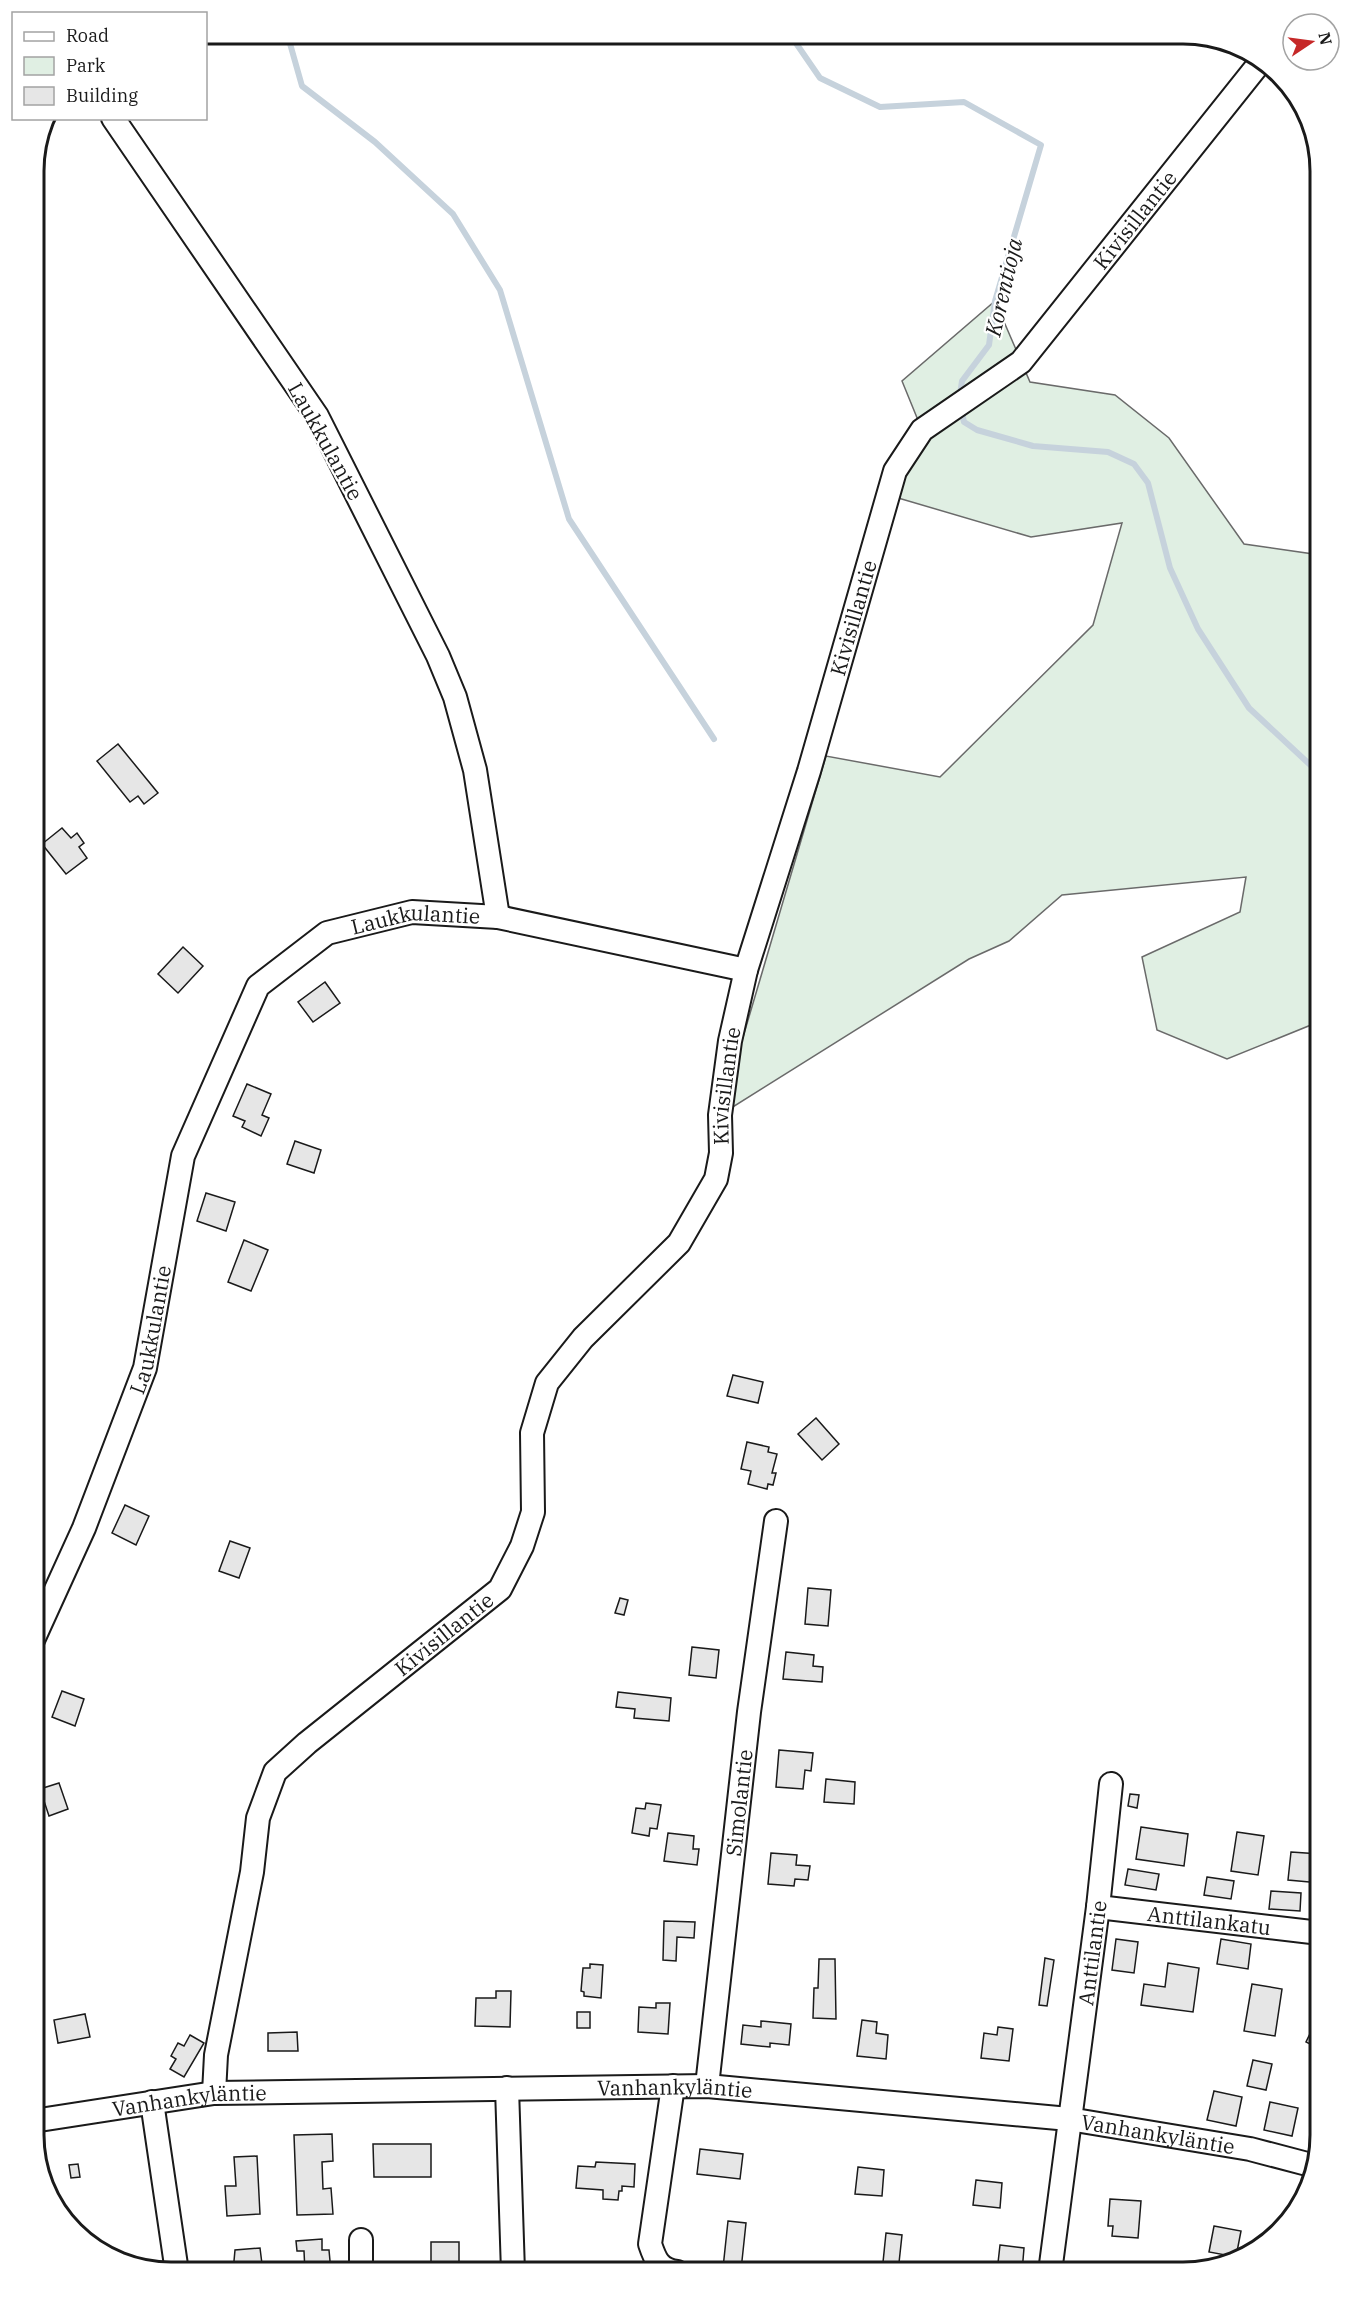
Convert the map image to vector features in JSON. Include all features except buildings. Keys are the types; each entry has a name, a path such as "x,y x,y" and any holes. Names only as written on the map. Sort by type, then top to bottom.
{"street":[{"name":"Kivisillantie","path":"214,2093 216,2055 252,1872 258,1818 275,1772 307,1743 500,1589 522,1546 533,1512 532,1433 547,1383 583,1338 679,1243 716,1179 721,1154 720,1115 730,1041 746,970 809,771 895,471 922,430 1021,362 1256,67"},
{"name":"Laukkulantie","path":"44,1616 84,1528 145,1368 183,1156 258,986 327,933 412,912 498,917 475,770 455,698 438,656 317,416 114,120"},
{"path":"498,917 746,970"},
{"name":"Simolantie","path":"707,2085 750,1712 776,1521"},
{"name":"Anttilantie","path":"1051,2262 1098,1907 1111,1784"},
{"name":"Anttilankatu","path":"1098,1907 1310,1932"},
{"name":"Vanhankyläntie","path":"44,2119 214,2093 707,2085 1069,2119 1250,2149 1306,2164"},
{"path":"656,2261 650,2244 673,2086"},
{"path":"507,2088 513,2261"},
{"path":"153,2102 175,2261"},
{"path":"361,2240 361,2261"}],"green space":[{"path":"995,301 1030,382 1115,395 1169,438 1244,544 1310,554 1310,1025 1227,1059 1157,1030 1142,957 1240,912 1246,877 1062,895 1009,941 969,959 720,1115 826,756 940,777 1093,625 1122,523 1031,537 888,495 922,430 902,381"}],"waterway":[{"path":"290,44 302,86 375,142 453,214 500,290 569,519 714,739"},
{"name":"Korentioja","path":"797,44 820,78 880,107 964,102 1041,145 995,301 989,345 962,381 960,395"},
{"name":"Korentioja","path":"961,408 964,422 977,430 1033,446 1108,452 1134,464 1148,483 1170,568 1198,629 1249,708 1310,765"}]}
